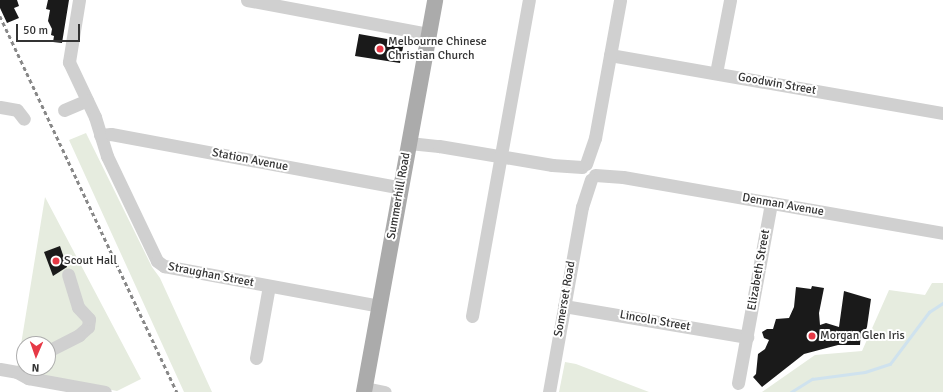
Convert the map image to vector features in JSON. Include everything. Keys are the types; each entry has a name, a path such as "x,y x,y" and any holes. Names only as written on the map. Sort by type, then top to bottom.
{"main road":[{"name":"Summerhill Road","path":"364,390 434,0"}],"street":[{"path":"79,0 68,59 87,100 100,135"},
{"path":"247,0 428,34"},
{"path":"472,316 529,0"},
{"name":"Somerset Road","path":"549,392 620,0"},
{"path":"716,73 730,0"},
{"name":"Goodwin Street","path":"610,55 943,113"},
{"path":"64,110 87,100"},
{"path":"0,107 17,110 24,119"},
{"name":"Station Avenue","path":"100,135 111,134 401,188"},
{"name":"Straughan Street","path":"100,135 110,163 159,263 269,286 379,306"},
{"name":"Denman Avenue","path":"409,141 943,233"},
{"name":"Elizabeth Street","path":"738,383 771,203"},
{"path":"56,347 79,335 88,327 89,319 78,307 68,276"},
{"path":"256,358 269,286"},
{"name":"Lincoln Street","path":"564,306 746,337"},
{"path":"0,369 16,370"},
{"path":"27,376 28,378 105,392"},
{"path":"364,390 385,392"}],"shaded area":[{"path":"86,133 152,267 160,278 212,392 184,392 69,140"},
{"path":"45,197 141,379 117,391 38,376 56,376 56,336 22,336"},
{"path":"932,283 943,283 943,392 762,392 815,355 862,351 889,290 925,295"},
{"path":"565,362 576,364 649,392 559,392"}],"building":[{"path":"0,0 17,0 19,6 14,8 19,18 7,23 0,8"},
{"path":"48,0 69,0 62,43 53,42 54,36 51,35 52,29 48,21 50,10 46,9"},
{"name":"Melbourne Chinese Christian Church","path":"359,34 404,42 400,63 355,56"},
{"name":"Scout Hall","path":"60,246 67,267 53,276 44,252"},
{"name":"Morgan Glen Iris","path":"812,286 824,288 819,313 820,325 826,323 839,327 844,291 871,299 867,327 865,332 861,331 860,345 838,345 804,354 762,387 753,377 756,374 758,354 765,349 769,340 764,338 762,332 767,329 773,329 776,319 789,318 794,307 796,287 811,289"}],"waterway":[{"path":"791,392 812,379 865,372 890,364 929,312 943,303"}],"railway":[{"path":"0,16 177,392"}],"place":[{"name":"Melbourne Chinese Christian Church","path":"380,49"},
{"name":"Scout Hall","path":"56,261"},
{"name":"Morgan Glen Iris","path":"812,336"}]}
